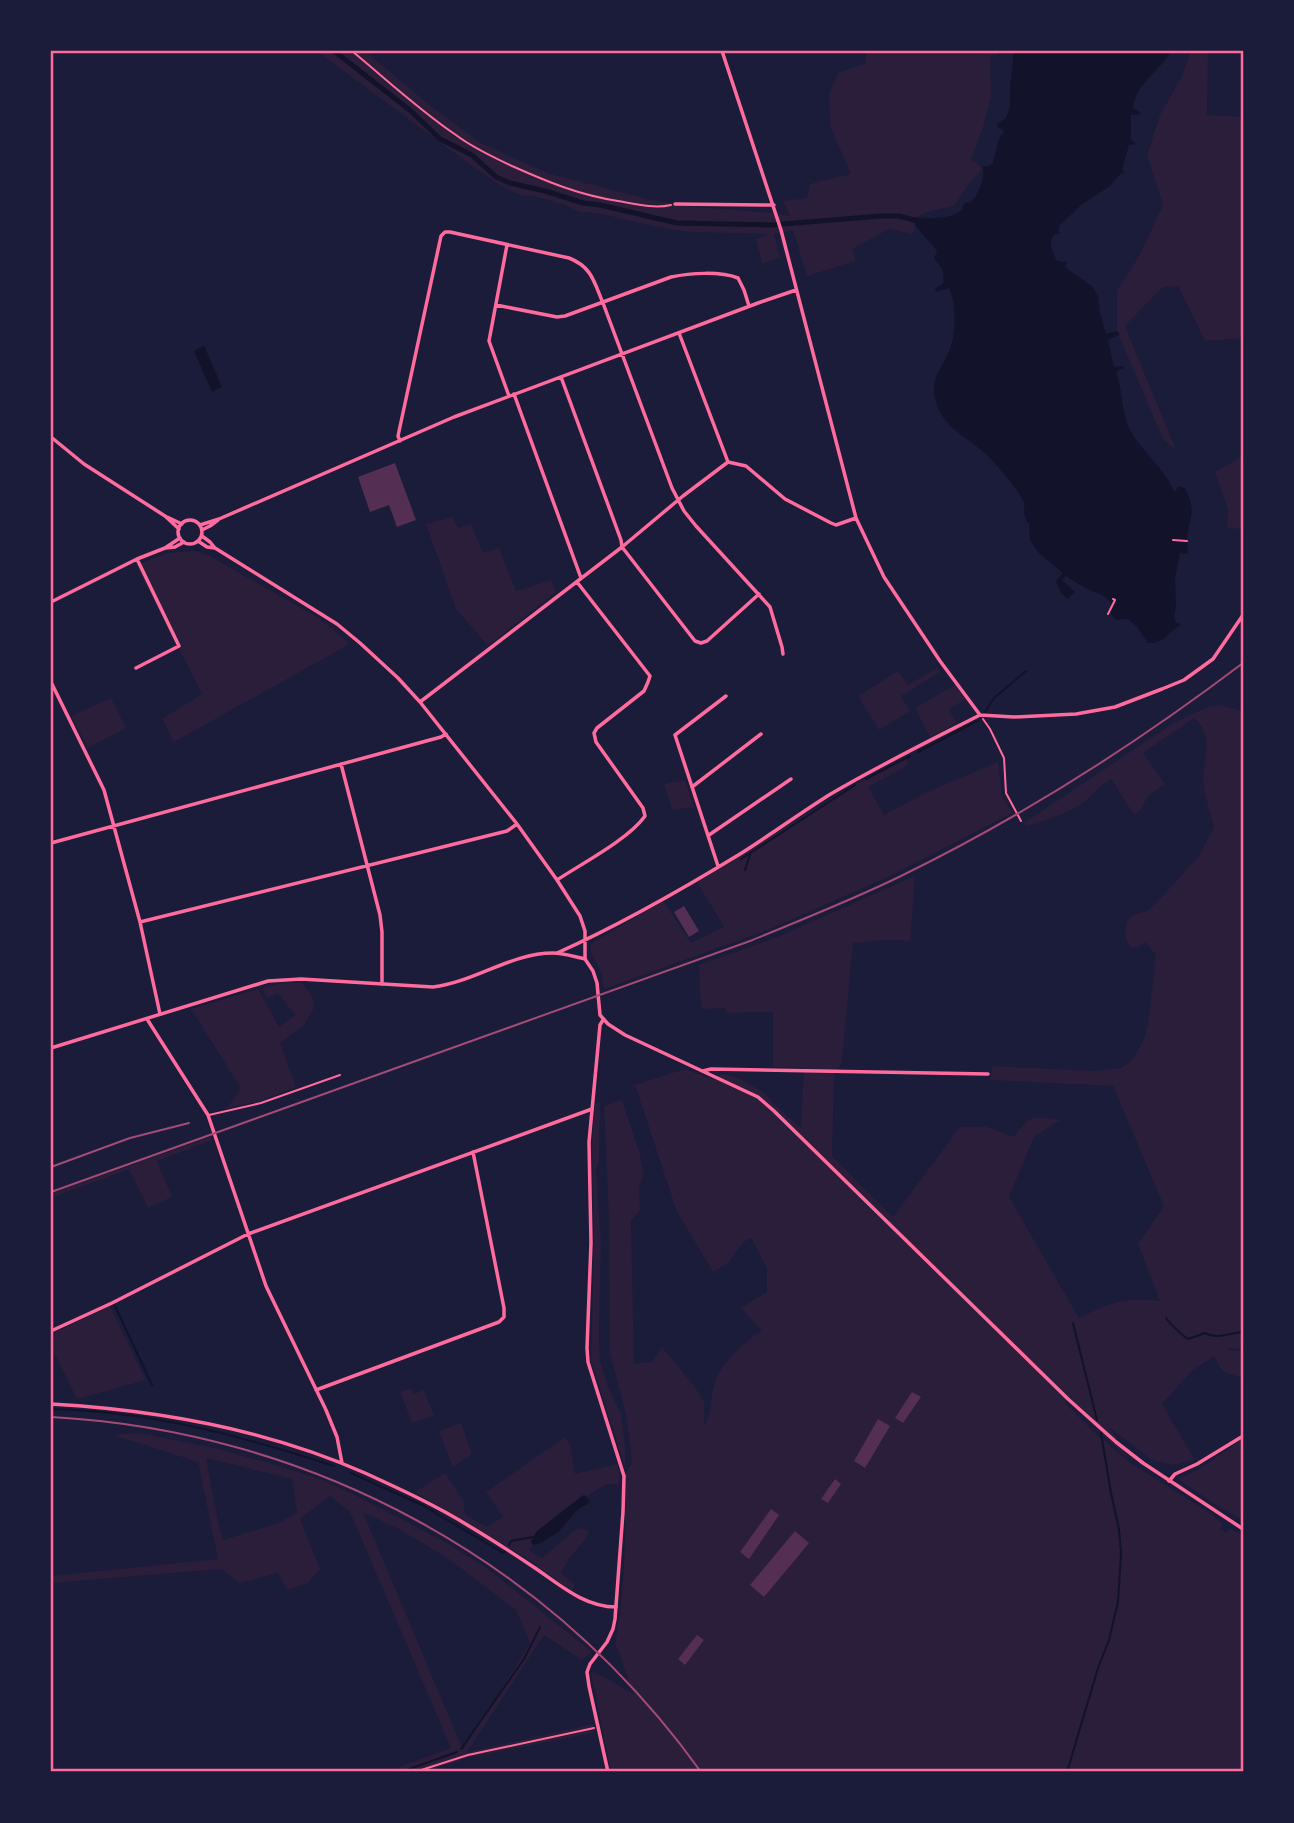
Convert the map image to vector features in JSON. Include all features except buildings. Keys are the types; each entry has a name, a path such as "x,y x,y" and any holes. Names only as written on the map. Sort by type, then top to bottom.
{"street":[{"path":"722,51 774,205 856,518 872,554 894,592 980,715"},
{"path":"675,204 774,205"},
{"path":"400,441 398,436 438,249 441,236 445,232 569,258 584,265 603,303 671,488 696,526 770,607 783,654"},
{"path":"507,245 489,341 581,578"},
{"path":"496,305 557,317 565,316 684,274 729,275 738,278 750,306"},
{"path":"200,525 454,417 797,290"},
{"path":"679,332 727,462"},
{"path":"561,377 622,547 695,641 707,641 759,594"},
{"path":"51,437 83,464 182,524"},
{"path":"727,462 746,466 785,499 831,523 836,525 856,518"},
{"path":"420,702 622,547 727,462"},
{"path":"165,516 179,529"},
{"path":"202,530 219,519"},
{"path":"189,520 200,525 202,536 198,541 191,544 180,538 179,529 182,524 189,520"},
{"path":"202,536 215,548 337,624 398,678 420,702 517,824 580,916 586,939 585,959 597,983 599,1010 603,1020 625,1035 758,1097 1068,1399 1126,1450 1243,1529"},
{"path":"51,602 165,548 180,538"},
{"path":"198,541 207,547 215,548"},
{"path":"165,548 173,548 184,542"},
{"path":"136,667 179,646 137,559"},
{"path":"556,880 623,837 645,816 643,808 596,742 594,733 644,691 650,676 577,582"},
{"path":"51,1048 268,981 301,979 420,987 446,986 521,958 556,953 718,866 828,796 980,715 1014,717 1076,714 1115,707 1184,680 1213,659 1243,615"},
{"path":"51,682 104,790 140,922 160,1014"},
{"path":"718,866 675,735 726,696"},
{"path":"51,843 446,734"},
{"path":"692,787 761,734"},
{"path":"341,763 382,923 382,985"},
{"path":"708,835 790,779"},
{"path":"140,922 507,831 517,824"},
{"path":"556,953 585,959"},
{"path":"146,1019 208,1115 271,1297 337,1437 342,1464"},
{"path":"603,1020 600,1025 589,1142 591,1244 587,1348 588,1362 624,1476 617,1607 613,1629 607,1643 587,1672 608,1772"},
{"path":"703,1072 711,1069 988,1074"},
{"path":"51,1331 248,1234 592,1109"},
{"path":"316,1390 499,1322 504,1317 473,1152"},
{"path":"51,1404 126,1410 191,1421 266,1438 342,1464 467,1524 576,1596 606,1607 617,1607"},
{"path":"1169,1481 1175,1474 1243,1436"}],"lane":[{"path":"208,1115 261,1103 340,1074"}],"path":[{"path":"352,51 454,134 495,158 589,197 662,207 675,204"},
{"path":"1173,540 1187,541"},
{"path":"1108,614 1115,600 1113,599"},
{"path":"980,715 1004,758 1006,793 1021,821"},
{"path":"415,1772 468,1755 598,1727"}],"shaded area":[{"path":"317,51 365,51 432,107 481,143 550,174 684,206 790,216 783,201 807,198 810,184 851,174 830,126 829,94 838,73 865,64 867,51 999,51 998,55 990,55 991,97 971,160 982,170 970,182 954,206 921,215 913,222 915,231 911,234 889,229 852,249 856,261 807,276 793,230 774,234 780,257 762,264 756,239 770,234 689,232 658,227 597,213 580,212 565,205 531,195 523,196 504,188"},
{"path":"1014,51 1171,51 1135,99 1133,108 1140,112 1139,115 1131,115 1131,140 1136,144 1129,145 1122,169 1125,174 1121,173 1110,186 1081,205 1060,225 1060,234 1054,234 1051,244 1056,260 1067,261 1065,266 1070,271 1092,286 1099,298 1106,334 1117,331 1120,334 1108,340 1114,367 1124,368 1116,373 1129,428 1174,492 1178,486 1185,488 1191,504 1188,552 1180,552 1175,578 1174,617 1176,623 1181,624 1164,639 1154,643 1148,643 1128,619 1116,620 1111,613 1112,603 1102,595 1066,576 1062,580 1075,592 1067,599 1062,594 1056,581 1063,573 1038,552 1030,540 1024,503 1017,491 985,453 948,423 936,402 934,385 953,340 953,300 949,288 936,292 935,289 943,283 943,275 934,258 936,250 915,223 909,221 910,217 937,218 956,214 976,195 981,186 983,166 993,163 999,139 1004,131 997,124 1006,118 1010,107"},
{"path":"1191,51 1208,51 1207,115 1243,117 1243,338 1205,341 1178,286 1163,287 1125,326 1176,450 1163,439 1117,331 1117,290 1139,256 1163,205 1147,155 1160,115 1182,76"},
{"path":"204,346 222,387 212,392 194,351"},
{"path":"1243,456 1243,529 1227,528 1228,509 1215,472"},
{"path":"453,517 458,528 471,524 483,553 499,548 516,591 551,580 556,592 488,646 456,609 426,524"},
{"path":"193,551 208,555 320,619 350,644 174,742 162,719 202,694 136,565 168,553"},
{"path":"937,668 940,672 901,696 910,711 879,730 858,696 898,671 908,685"},
{"path":"955,685 965,699 949,710 957,723 930,737 915,708"},
{"path":"111,698 126,728 88,748 71,716"},
{"path":"1220,705 1243,711 1243,1349 1226,1348 1232,1351 1243,1350 1243,1378 1222,1371 1214,1356 1193,1370 1162,1404 1195,1460 1172,1465 1152,1460 1110,1428 1129,1460 1067,1400 1065,1403 1129,1462 1205,1510 1223,1524 1220,1529 1226,1533 1229,1528 1243,1536 1243,1772 611,1772 591,1672 633,1694 615,1645 624,1570 623,1482 632,1465 627,1419 610,1353 609,1218 604,1106 622,1100 644,1175 639,1187 640,1210 631,1221 634,1364 652,1362 662,1347 704,1402 704,1426 709,1416 715,1382 722,1368 744,1344 762,1331 741,1308 767,1292 767,1269 752,1239 748,1239 728,1263 713,1272 677,1212 636,1088 631,1086 685,1069 711,1079 724,1074 741,1079 765,1093 801,1128 804,1068 773,1067 773,1012 726,1013 725,1008 701,1009 699,965 780,936 915,876 910,941 853,943 842,1062 834,1076 832,1156 893,1217 960,1127 987,1127 1014,1137 1033,1118 1060,1120 1034,1137 1009,1197 1079,1318 1118,1302 1160,1301 1138,1244 1164,1206 1113,1086 990,1080 992,1066 1095,1071 1122,1068 1133,1059 1144,1039 1148,1024 1156,955 1145,942 1139,947 1131,947 1125,934 1127,921 1133,915 1147,911 1160,899 1199,856 1214,827 1204,788 1206,743 1201,726 1194,718 1143,753 1165,784 1147,797 1142,809 1134,815 1111,779 1084,802 1067,812 1026,826 1024,823 1174,723 1207,707"},
{"path":"905,757 909,765 868,787 884,815 925,793 998,762 1002,796 1012,813 886,878 770,929 604,989 602,974 591,953 591,945 595,941 663,901 691,943 724,927 697,882 843,791"},
{"path":"685,780 694,807 672,810 664,784"},
{"path":"283,983 302,983 312,996 314,1008 304,1025 280,1043 296,1087 260,1101 227,1108 241,1088 191,1009 258,989 279,1027 295,1015 278,993 267,998 262,988"},
{"path":"600,1102 599,1161 596,1169 601,1243 600,1361 609,1390 621,1414 625,1467 591,1361 594,1242 592,1142 595,1104"},
{"path":"210,1137 212,1140 157,1161 172,1197 148,1208 129,1169 51,1198 51,1194"},
{"path":"110,1306 146,1380 77,1399 51,1346 51,1334"},
{"path":"411,1388 414,1394 424,1390 434,1416 412,1423 400,1392"},
{"path":"461,1423 472,1454 453,1467 439,1431"},
{"path":"138,1433 214,1448 323,1480 445,1542 488,1569 592,1652 582,1660 544,1635 467,1752 593,1724 593,1733 461,1759 421,1772 385,1772 451,1748 350,1512 330,1496 300,1519 320,1569 308,1583 287,1590 278,1573 240,1583 221,1569 51,1583 51,1576 218,1559 198,1462 113,1435","holes":["206,1458 292,1479 297,1512 279,1523 223,1540","363,1512 397,1528 449,1559 516,1610 530,1643 463,1750"]},
{"path":"565,1437 570,1444 575,1474 617,1464 620,1475 618,1485 607,1484 587,1496 580,1497 541,1528 531,1542 533,1545 530,1551 542,1558 576,1529 584,1528 589,1531 561,1573 575,1585 572,1591 526,1558 415,1492 445,1473 464,1502 466,1515 487,1527 503,1517 486,1492"},
{"path":"1243,1439 1243,1520 1178,1479 1196,1471"},
{"path":"584,1495 589,1503 577,1510 559,1531 533,1545 531,1542 536,1532"}],"waterway":[{"path":"334,51 411,111 440,139 472,155 496,177 510,183 583,203 677,223 771,225 881,216 899,216 914,220"},
{"path":"985,712 994,698 1026,671"},
{"path":"918,752 977,721"},
{"path":"866,779 910,756"},
{"path":"741,859 855,785"},
{"path":"745,870 750,855"},
{"path":"114,1304 152,1385"},
{"path":"1166,1318 1188,1339 1205,1333 1219,1336 1243,1332"},
{"path":"1073,1323 1097,1420"},
{"path":"51,1409 124,1415 195,1427 334,1466"},
{"path":"1067,1772 1109,1640 1118,1602 1121,1553 1119,1529 1101,1433"},
{"path":"351,1473 424,1506 503,1553 505,1551"},
{"path":"509,1545 511,1541 533,1537"},
{"path":"461,1749 524,1659 540,1627"},
{"path":"401,1772 457,1752"}],"railway":[{"path":"51,1192 750,941 864,893 946,853 1077,778 1243,663"},
{"path":"51,1167 130,1138 189,1123"},
{"path":"51,1417 147,1428 241,1449 331,1480 416,1520 497,1570 572,1629 640,1696 701,1772"}]}
